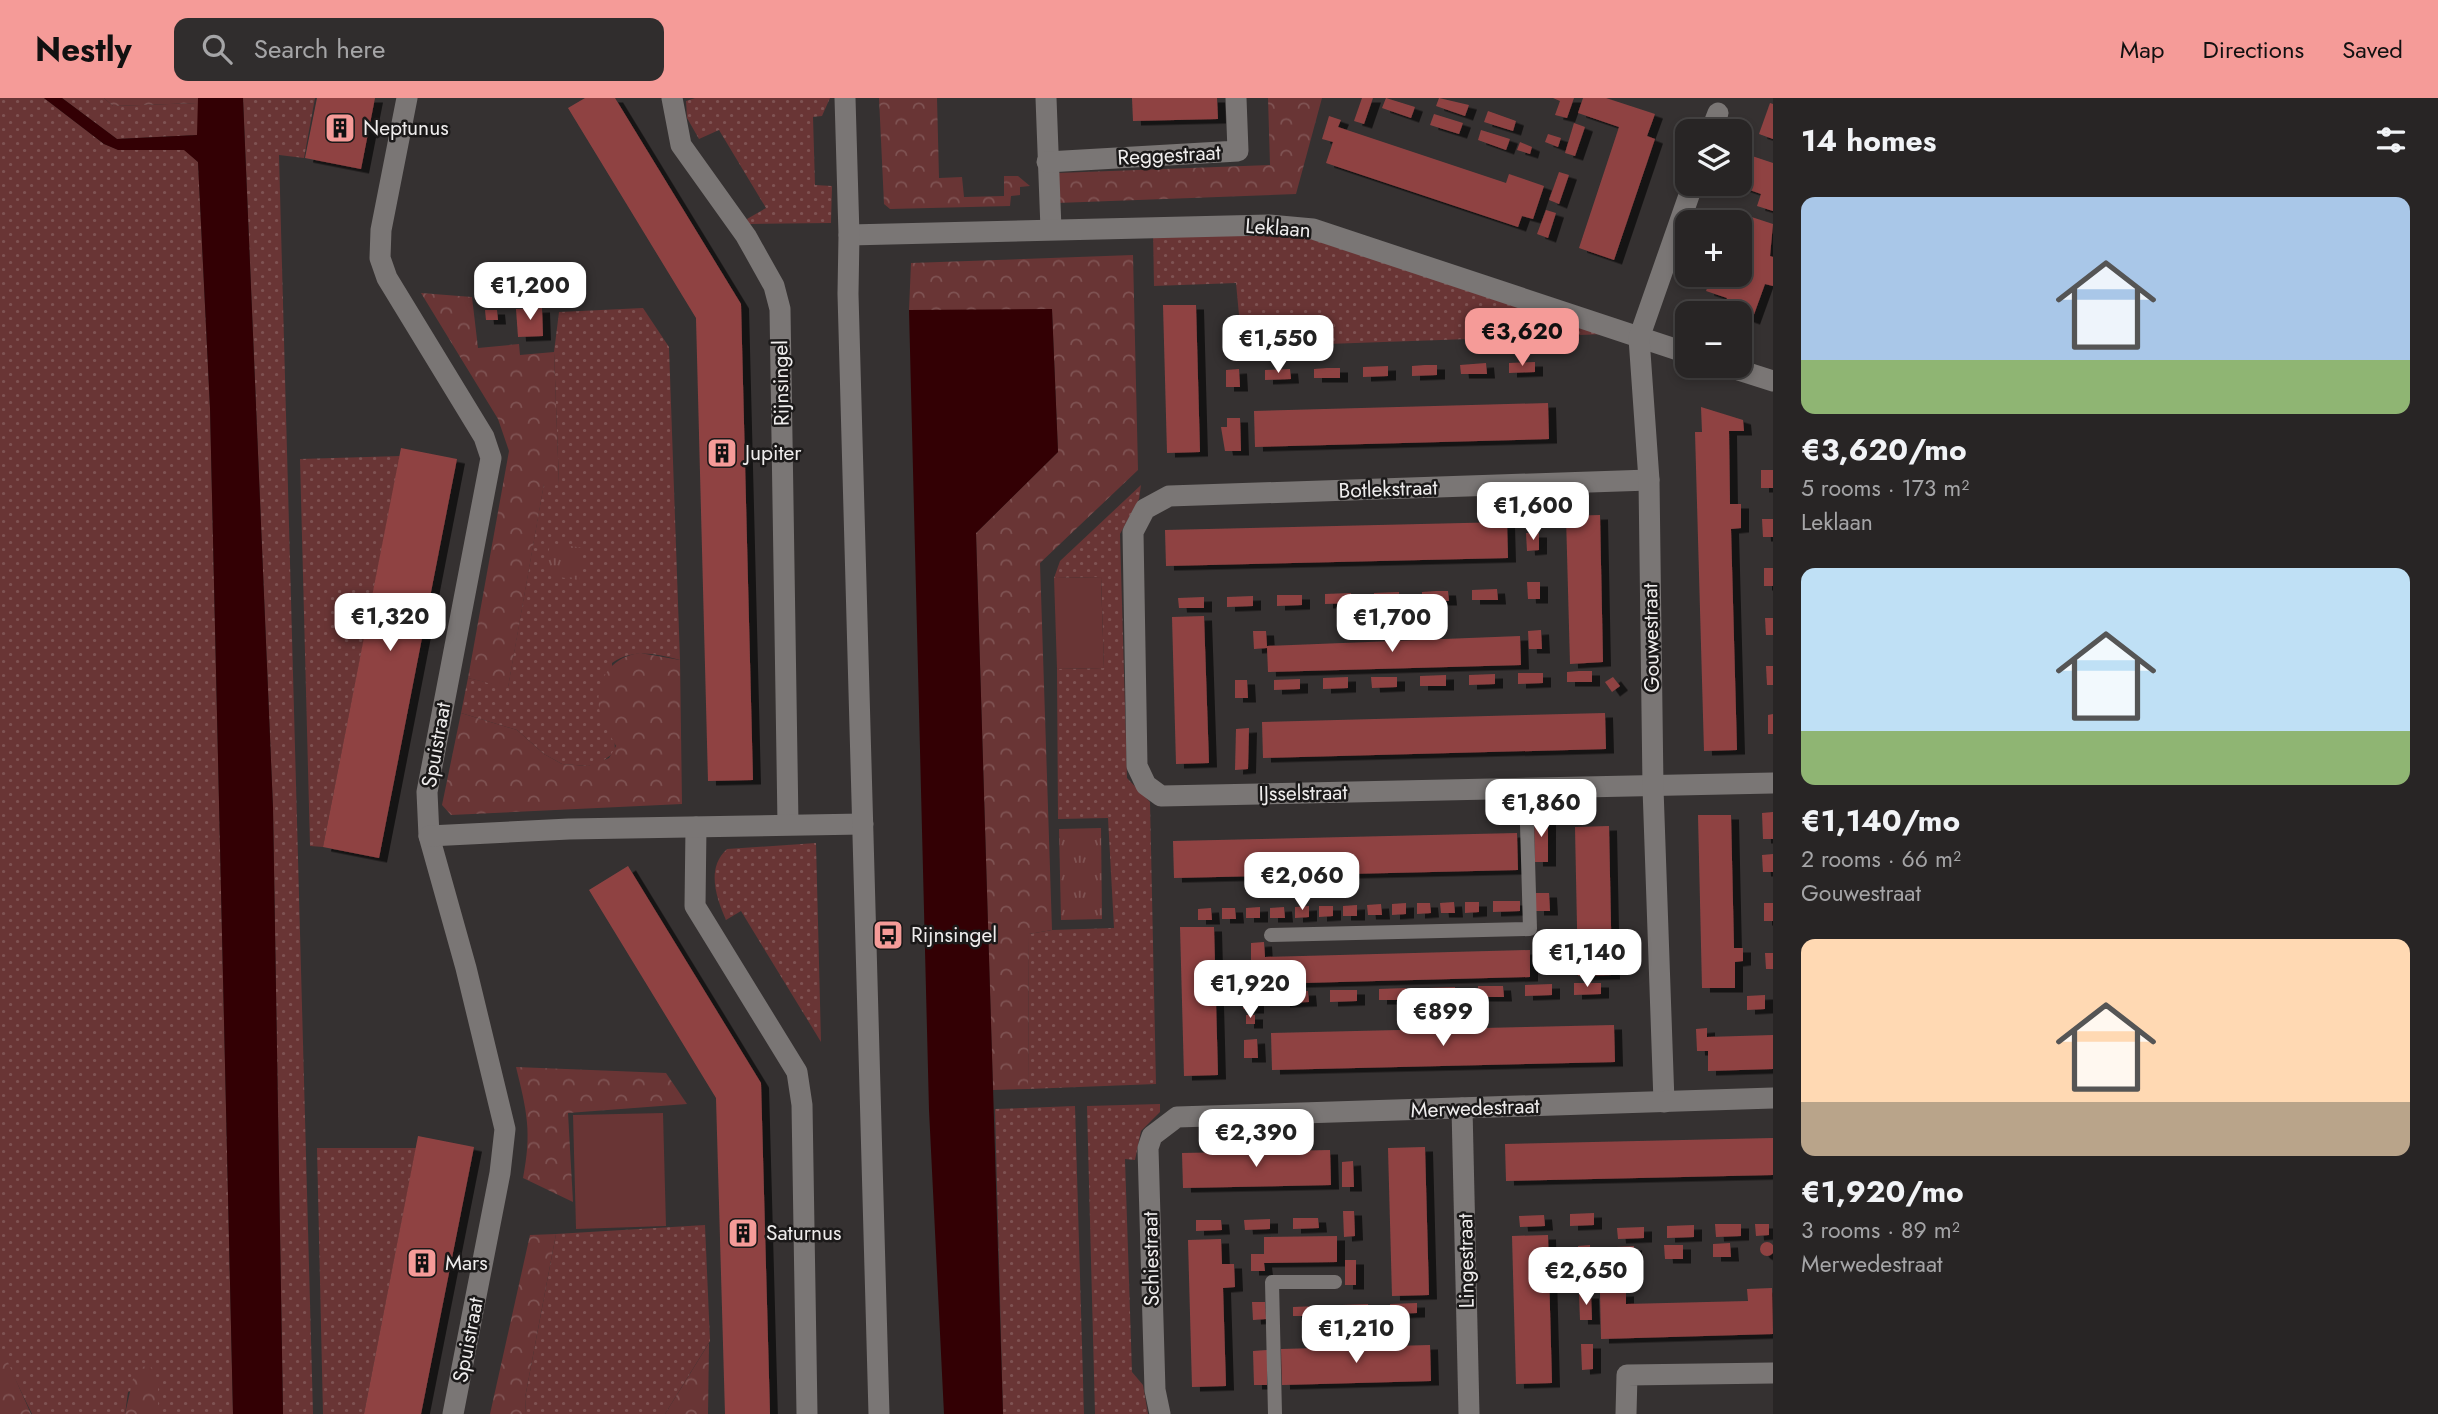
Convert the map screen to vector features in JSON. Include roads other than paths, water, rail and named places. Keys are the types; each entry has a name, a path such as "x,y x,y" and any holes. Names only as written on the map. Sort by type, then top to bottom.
{"street":[{"name":"Spuistraat","path":"407,98 381,230 380,258 387,278 484,436 491,458 427,792 429,836 466,968 505,1129 500,1173 453,1414"},
{"name":"Rijnsingel","path":"672,98 681,145 746,236 774,286 780,309 788,824"},
{"path":"845,98 879,1414"},
{"path":"1046,98 1051,229"},
{"name":"Reggestraat","path":"1047,162 1238,151 1236,98"},
{"name":"Gouwestraat","path":"1664,1102 1653,788 1649,481 1639,338 1689,196"},
{"name":"Leklaan","path":"849,235 1269,225 1313,229 1675,349"},
{"path":"1752,374 1773,381"},
{"name":"Botlekstraat","path":"1169,496 1649,481"},
{"name":"IJsselstraat","path":"1169,496 1145,509 1133,533 1137,766 1146,785 1161,796 1653,788 1773,783"},
{"path":"429,836 863,824"},
{"path":"696,827 695,906 797,1072 802,1105 807,1414"},
{"name":"Merwedestraat","path":"1177,1117 1773,1098"},
{"name":"Lingestraat","path":"1462,1108 1469,1414"},
{"name":"Schiestraat","path":"1160,1414 1154,1390 1148,1148 1152,1136 1177,1117"},
{"path":"1626,1414 1627,1376 1773,1373"}],"lane":[{"path":"1271,935 1530,929 1526,790"},
{"path":"1275,1414 1272,1282 1335,1282"}],"place":[{"name":"Neptunus","path":"340,128"},
{"name":"Jupiter","path":"722,453"},
{"name":"Rijnsingel","path":"888,935"},
{"name":"Saturnus","path":"743,1233"},
{"name":"Mars","path":"422,1263"}]}
